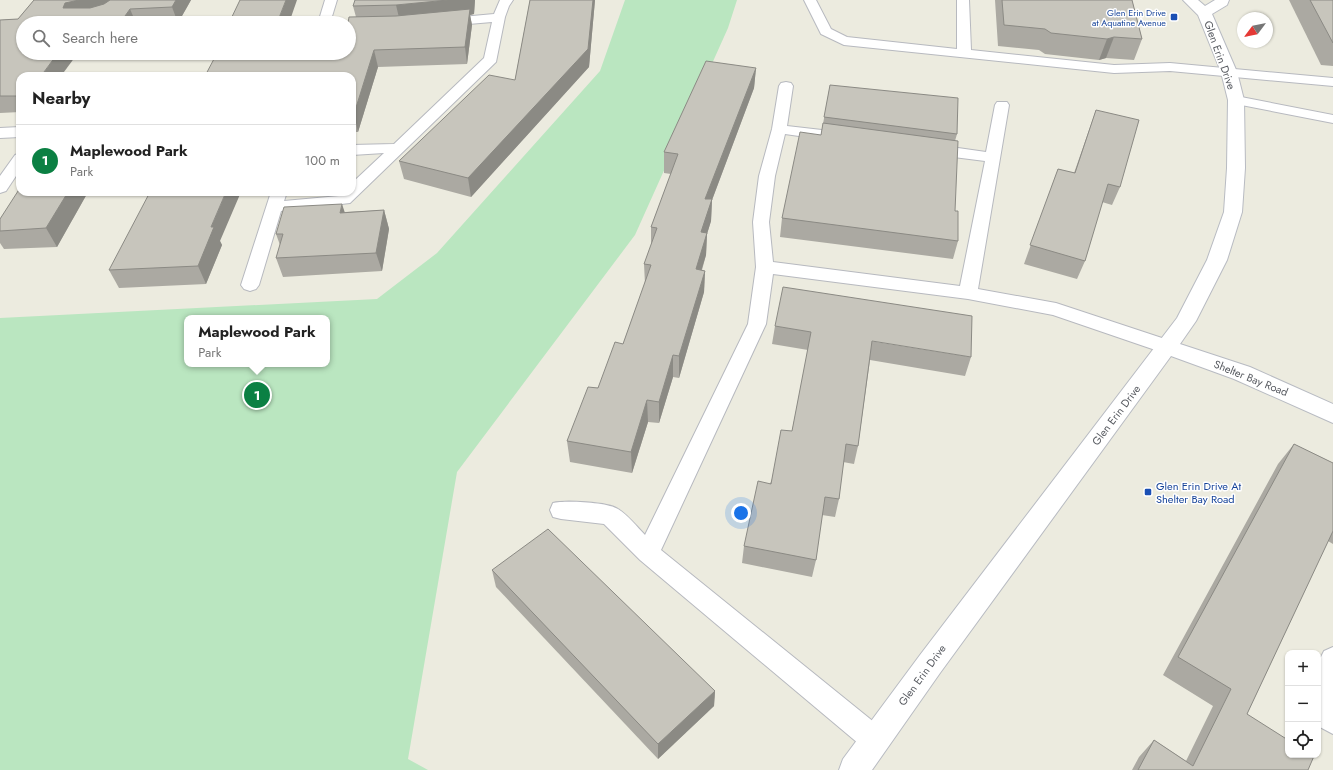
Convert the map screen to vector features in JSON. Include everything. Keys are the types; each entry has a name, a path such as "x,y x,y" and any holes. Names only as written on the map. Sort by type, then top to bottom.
{"street":[{"name":"Glen Erin Drive","path":"854,770 930,664 1186,321 1217,260 1233,212 1236,168 1236,100 1229,72 1204,13 1190,0"},
{"name":"Glen Erin Drive","path":"1204,13 1222,2 1222,0"},
{"name":"Shelter Bay Road","path":"1167,347 1242,372 1333,414"}],"lane":[{"path":"326,16 331,0"},
{"path":"356,188 491,59 499,17 503,5 507,0"},
{"path":"810,0 826,31 844,41 1114,69 1170,67 1333,82"},
{"path":"963,0 964,54"},
{"path":"430,24 499,17"},
{"path":"648,553 758,324 765,267 761,222 766,176 779,129 786,86"},
{"path":"1236,100 1333,119"},
{"path":"968,292 1002,105"},
{"path":"779,129 863,140"},
{"path":"0,133 16,132"},
{"path":"909,146 993,158"},
{"path":"356,150 398,148"},
{"path":"0,188 16,164"},
{"path":"250,285 277,200 344,200 348,196"},
{"path":"765,267 968,292 1056,309 1167,347"},
{"path":"561,510 610,515 648,553 875,740"},
{"path":"1333,659 1322,682 1326,716 1333,721"}],"green space":[{"path":"625,0 737,0 728,28 635,235 457,472 408,759 428,770 0,770 0,318 377,299 437,253 600,71"}],"building":[{"path":"34,0 79,0 65,3 63,8 90,8 104,4 110,0 176,0 172,7 130,9 125,16 21,16"},
{"path":"240,0 286,0 280,16 232,16"},
{"path":"355,0 448,0 396,5 353,6"},
{"path":"530,0 593,0 588,49 468,178 399,161 489,75 515,80"},
{"path":"1002,0 1132,0 1142,39 1114,37 1107,39 1051,33 1045,29 1004,25"},
{"path":"1310,0 1333,0 1333,43"},
{"path":"470,9 465,47 374,50 356,108 356,72 207,72 213,60 356,60 356,17 396,16"},
{"path":"16,19 16,60 53,60 44,72 16,72 16,96 0,96 0,20"},
{"path":"706,61 756,68 705,199 712,199 701,232 707,233 696,269 705,271 679,356 673,355 659,402 647,400 631,452 567,441 588,387 598,388 615,342 623,344 651,265 644,264 657,228 651,227 678,154 664,152"},
{"path":"830,85 958,98 957,134 824,117"},
{"path":"1096,110 1139,120 1120,187 1108,184 1085,261 1030,245 1058,169 1075,173"},
{"path":"823,123 958,141 955,211 958,211 958,241 782,218 800,132 821,135"},
{"path":"16,194 16,196 66,196 46,228 0,231 0,219"},
{"path":"148,196 224,196 211,227 214,227 198,266 109,270"},
{"path":"342,204 340,213 384,210 376,253 276,258 283,234 276,234 284,207"},
{"path":"783,287 972,316 971,357 872,341 858,446 846,444 839,499 825,497 816,560 744,546 758,481 771,484 781,430 792,431 811,332 775,326"},
{"path":"1294,444 1333,463 1333,531 1247,714 1285,738 1285,758 1313,758 1308,770 1138,770 1154,740 1193,766 1231,689 1178,657"},
{"path":"548,529 715,691 658,744 492,570"}],"place":[{"name":"Glen Erin Drive at Aquatine Avenue","path":"1174,17"},
{"name":"Maplewood Park","path":"257,395"},
{"name":"Glen Erin Drive At Shelter Bay Road","path":"1148,492"}]}
